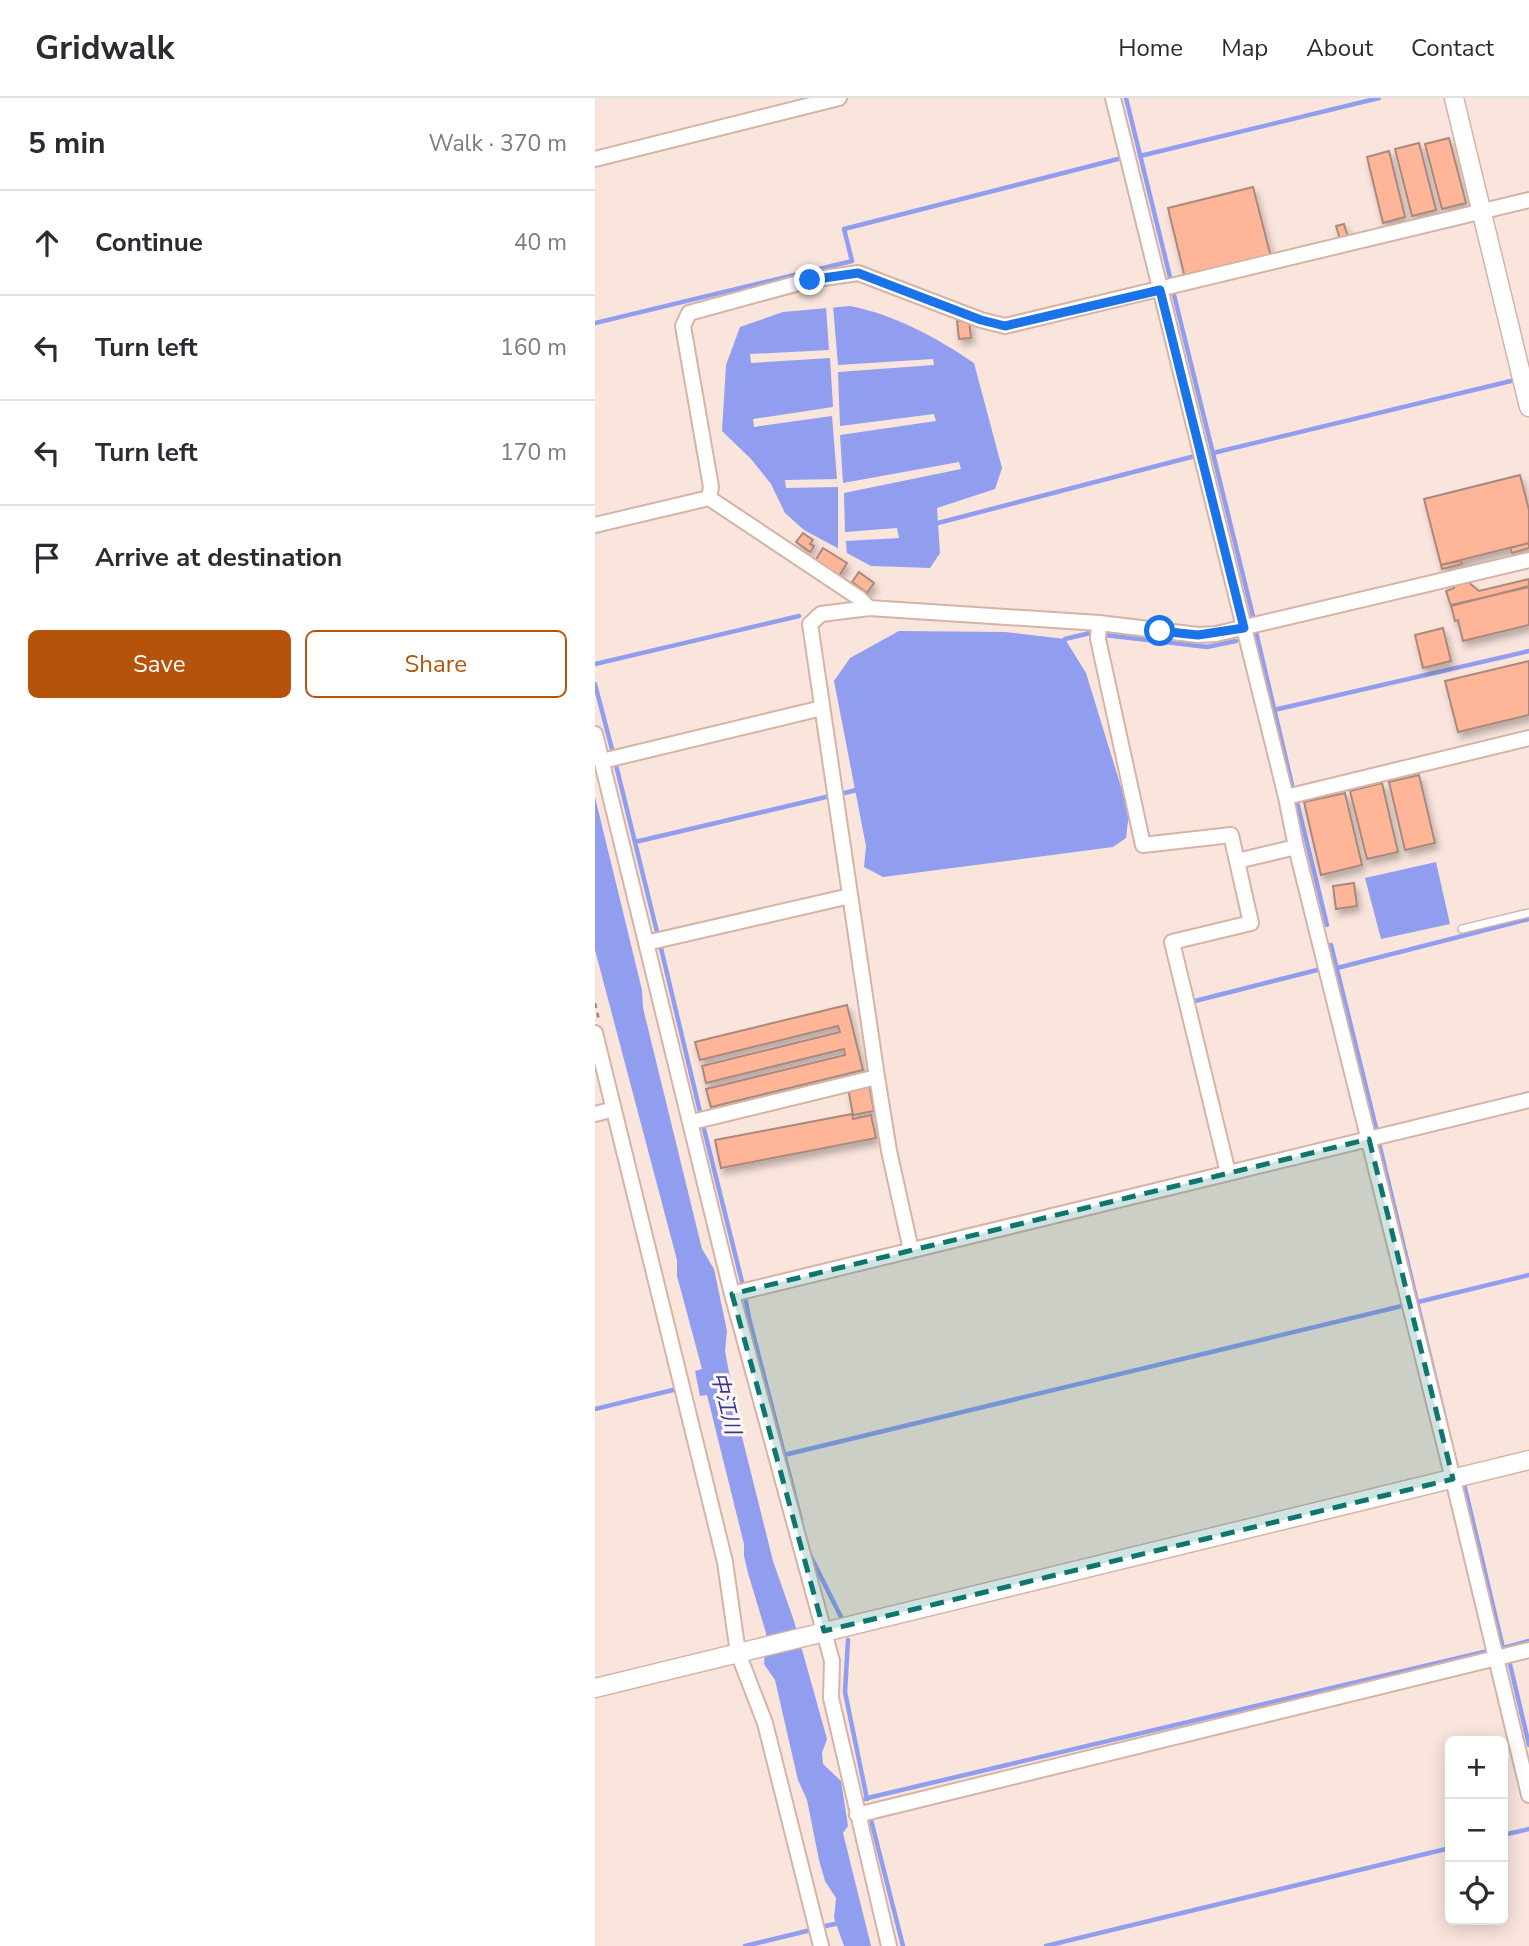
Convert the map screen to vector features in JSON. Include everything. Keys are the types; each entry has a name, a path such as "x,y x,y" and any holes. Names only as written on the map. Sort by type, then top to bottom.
{"street":[{"path":"595,159 839,98"},
{"path":"1113,98 1529,1795"},
{"path":"1454,98 1529,407"},
{"path":"709,498 711,487 683,326 689,313 810,280 858,273 981,320 1005,326 1529,200"},
{"path":"595,524 709,498 859,598 869,608"},
{"path":"911,1250 889,1151 877,1077 810,624 821,614 869,608 1099,623 1198,635 1244,628 1529,560"},
{"path":"1099,623 1098,639 1143,845 1231,835 1251,923 1172,942 1228,1173"},
{"path":"602,761 822,708"},
{"path":"595,734 732,1294 832,1661 831,1698 889,1946"},
{"path":"1286,797 1529,738"},
{"path":"1237,861 1296,847"},
{"path":"646,943 850,896"},
{"path":"595,1033 725,1562 744,1651 765,1723 821,1946"},
{"path":"692,1122 877,1077"},
{"path":"732,1294 1529,1100"},
{"path":"595,1114 614,1109"},
{"path":"595,1688 1529,1460"},
{"path":"857,1815 1529,1650"}],"lane":[{"path":"1462,929 1529,913"}],"highlighted area":[{"path":"1369,1139 1453,1479 824,1631 732,1294"}],"water":[{"path":"850,306 915,328 974,363 1002,468 995,489 937,508 940,553 930,568 871,566 804,530 785,513 771,484 751,459 722,431 726,365 740,327 783,312"},
{"path":"899,631 1005,632 1065,639 1086,673 1129,813 1126,838 1113,847 883,877 864,867 866,846 834,681 850,658"},
{"name":"中江川","path":"595,797 702,1249 714,1269 727,1331 725,1351 738,1421 773,1561 794,1621 827,1739 822,1753 823,1764 841,1781 848,1826 843,1833 871,1946 844,1946 834,1918 836,1898 825,1881 819,1860 807,1800 798,1780 775,1680 764,1664 766,1633 748,1573 744,1544 707,1395 700,1396 695,1371 702,1369 677,1276 677,1260 595,950"},
{"path":"1436,862 1450,924 1381,939 1365,878"}],"pier":[{"path":"833,306 838,365 933,359 934,365 838,372 840,426 934,414 936,421 840,435 843,483 959,462 961,469 844,493 845,532 897,528 899,538 846,541 847,557 838,553 838,487 786,488 785,480 837,479 832,416 754,427 753,419 833,407 830,358 751,363 750,354 829,350 826,307"}],"building":[{"path":"1449,138 1466,203 1442,209 1425,144"},
{"path":"1419,143 1436,210 1412,216 1395,149"},
{"path":"1389,151 1405,217 1383,223 1367,157"},
{"path":"1253,187 1271,257 1185,278 1168,208"},
{"path":"1344,224 1348,237 1340,239 1336,226"},
{"path":"969,320 971,338 959,339 957,321"},
{"path":"1520,475 1529,510 1529,543 1441,565 1424,499"},
{"path":"803,533 813,540 810,544 814,546 810,552 796,542"},
{"path":"1529,543 1529,548 1512,553 1510,548"},
{"path":"823,548 847,563 839,576 815,561"},
{"path":"1461,561 1462,564 1442,569 1441,565"},
{"path":"859,572 874,583 867,593 852,582"},
{"path":"1529,579 1529,586 1451,606 1446,591 1454,588 1455,583 1467,581 1479,591"},
{"path":"1529,587 1529,625 1463,641 1451,605"},
{"path":"1443,628 1451,661 1423,668 1415,635"},
{"path":"1529,661 1529,715 1458,732 1445,681"},
{"path":"1419,775 1435,843 1405,850 1389,782"},
{"path":"1382,783 1398,852 1367,859 1350,791"},
{"path":"1345,793 1362,865 1321,875 1304,802"},
{"path":"1354,883 1357,906 1336,909 1333,886"},
{"path":"847,1005 863,1070 711,1107 706,1089 845,1055 844,1049 706,1083 702,1066 840,1032 838,1026 700,1060 695,1042"},
{"path":"869,1084 874,1111 853,1115 848,1088"},
{"path":"852,1114 853,1119 871,1115 876,1138 721,1168 715,1140"}],"waterway":[{"path":"1126,98 1171,281"},
{"path":"1140,156 1379,98"},
{"path":"595,323 852,261 844,229 1122,158"},
{"path":"1173,291 1254,620"},
{"path":"1213,453 1515,380"},
{"path":"938,523 1195,456"},
{"path":"595,664 799,616"},
{"path":"1256,632 1293,789"},
{"path":"1065,639 1090,633"},
{"path":"1105,635 1207,647 1236,641"},
{"path":"1274,710 1529,651"},
{"path":"595,684 613,753"},
{"path":"615,761 658,936"},
{"path":"841,794 856,790"},
{"path":"635,842 826,797"},
{"path":"1297,802 1327,925"},
{"path":"1337,968 1529,919"},
{"path":"660,944 701,1116"},
{"path":"1331,945 1376,1128"},
{"path":"1191,1002 1321,969"},
{"path":"703,1125 743,1286"},
{"path":"1379,1143 1446,1423"},
{"path":"1418,1302 1529,1275"},
{"path":"745,1296 801,1520"},
{"path":"784,1455 1406,1305"},
{"path":"595,1409 677,1389"},
{"path":"1464,1484 1503,1648"},
{"path":"810,1555 841,1617"},
{"path":"848,1640 845,1692 867,1799"},
{"path":"1503,1648 1529,1641"},
{"path":"859,1800 1488,1651"},
{"path":"1509,1660 1529,1745"},
{"path":"870,1816 903,1946"},
{"path":"1508,1834 1529,1829"},
{"path":"1046,1946 1445,1849"},
{"path":"826,1926 839,1923"},
{"path":"745,1946 811,1930"}],"route":[{"path":"810,280 858,273 981,320 1005,326 1160,290 1244,628 1198,635 1160,631"}]}
